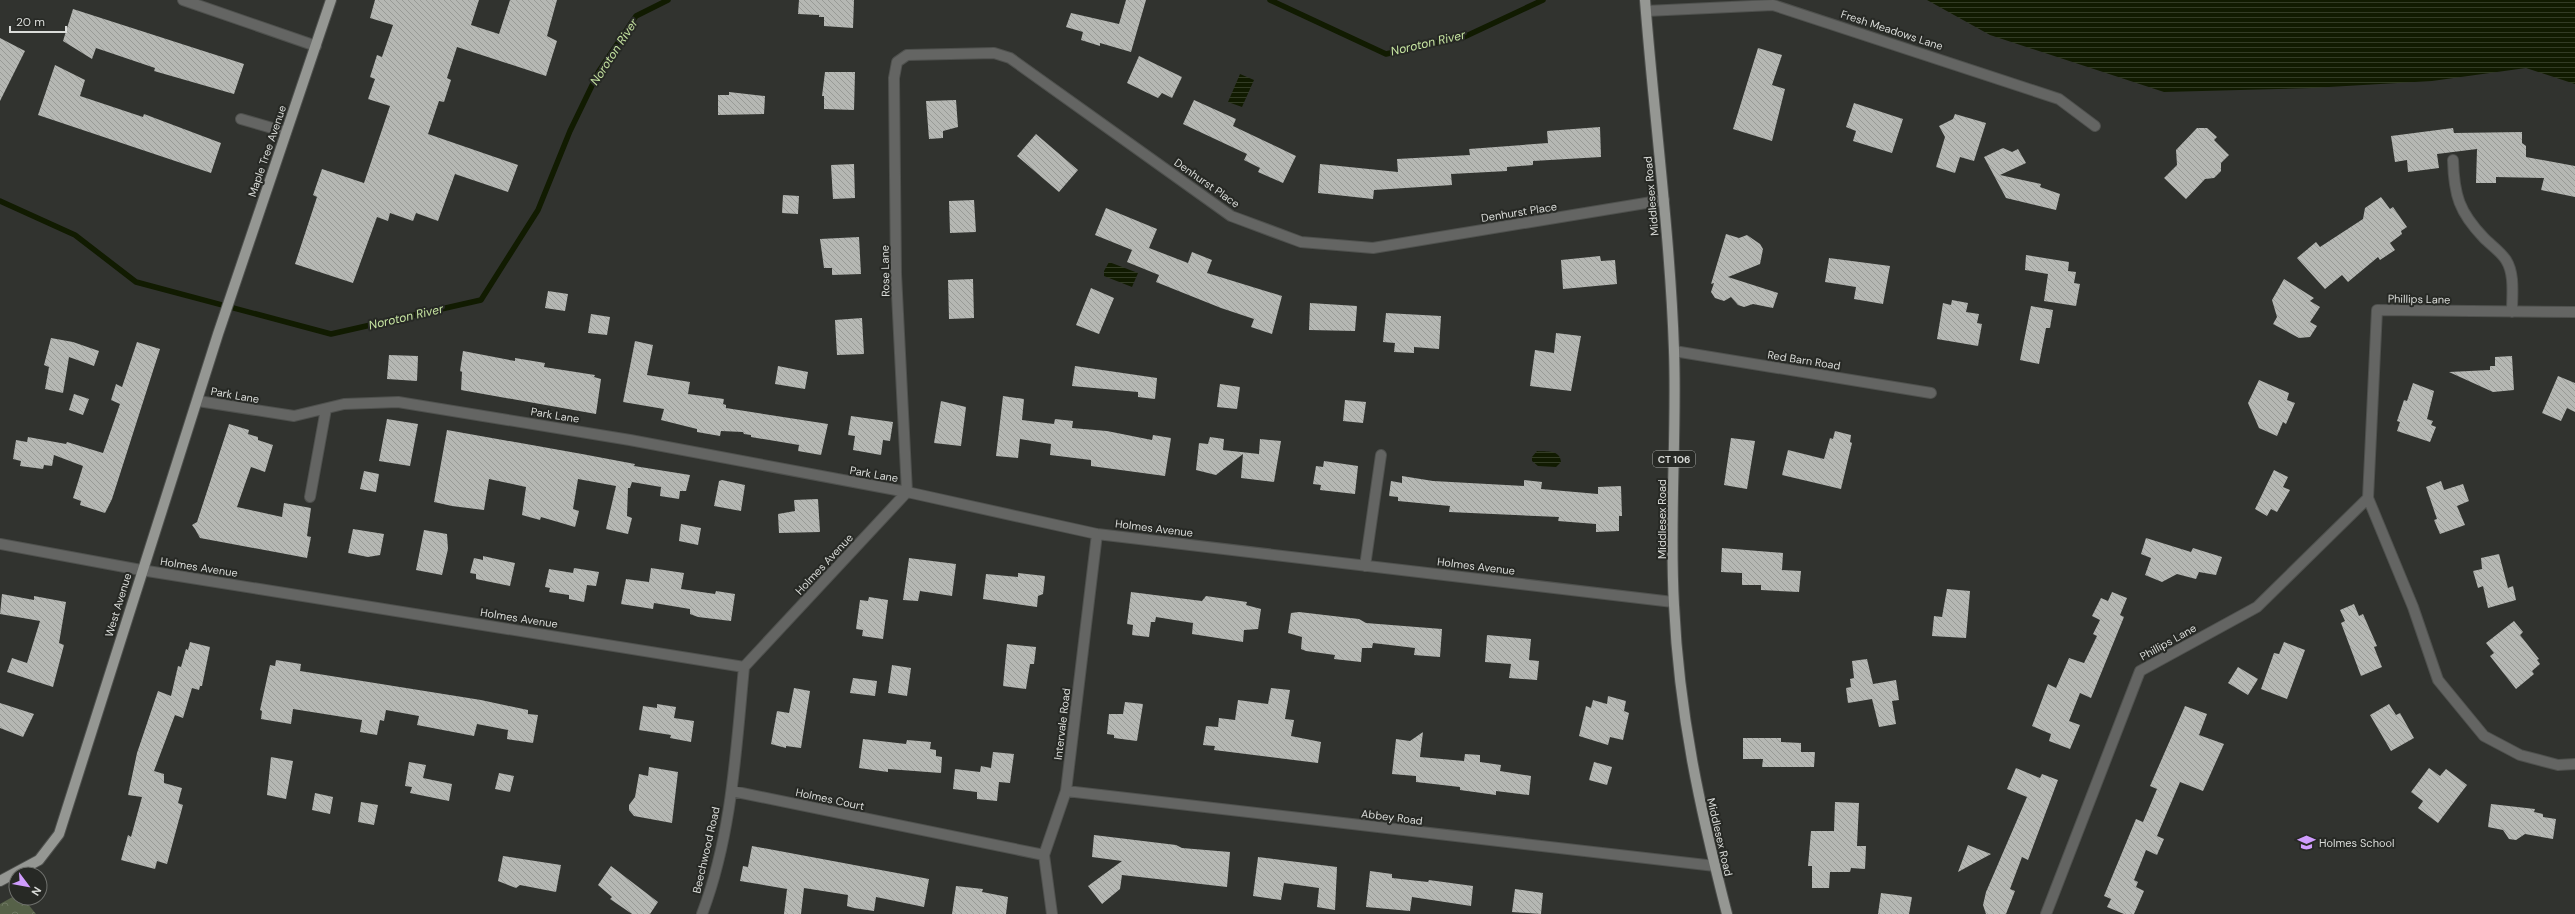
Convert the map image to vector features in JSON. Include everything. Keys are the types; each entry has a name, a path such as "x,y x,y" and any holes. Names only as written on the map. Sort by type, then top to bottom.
{"main road":[{"name":"Maple Tree Avenue","path":"226,310 331,0"},
{"name":"Middlesex Road","path":"1645,0 1664,200 1674,351 1674,602 1680,691 1687,739 1727,914"},
{"name":"West Avenue","path":"0,880 39,860 59,834 141,570 198,400 226,310"}],"street":[{"path":"183,0 316,46"},
{"name":"Fresh Meadows Lane","path":"1646,11 1773,5 2058,98 2095,126"},
{"name":"Denhurst Place","path":"907,55 994,53 1010,58 1231,216 1301,242 1373,248 1664,200"},
{"name":"Rose Lane","path":"907,55 897,62 894,78 896,274 907,492"},
{"path":"240,119 286,132"},
{"path":"2453,160 2454,190 2463,212 2479,232 2506,260 2512,281 2512,312"},
{"name":"Phillips Lane","path":"2575,312 2377,310 2368,498 2413,607 2438,680 2484,736 2520,755 2558,765 2575,764"},
{"name":"Red Barn Road","path":"1674,351 1931,394"},
{"name":"Park Lane","path":"198,400 294,416 344,404 398,402 630,440 907,492"},
{"path":"310,497 326,409"},
{"path":"1365,566 1381,455"},
{"name":"Holmes Avenue","path":"0,544 141,570 744,667 907,492 1097,534 1674,602"},
{"name":"Phillips Lane","path":"2046,914 2140,671 2257,607 2368,498"},
{"name":"Intervale Road","path":"1052,914 1044,855 1066,791 1097,534"},
{"path":"732,791 744,667"},
{"name":"Holmes Court","path":"732,791 1044,855"},
{"name":"Beechwood Road","path":"702,914 714,877 732,791"},
{"name":"Abbey Road","path":"1066,791 1715,866"}],"green space":[{"path":"8,900 8,906 30,906 36,914 0,914 0,904"}],"shaded area":[{"path":"1927,0 2575,0 2575,84 2526,68 2432,81 2312,88 2164,92 1990,35"},
{"path":"1240,74 1254,80 1242,107 1228,102"},
{"path":"1109,262 1138,273 1132,287 1104,276 1104,271"},
{"path":"1537,451 1548,451 1555,453 1560,458 1561,462 1556,467 1538,466 1532,461 1532,457"}],"building":[{"path":"375,0 479,0 471,25 499,34 510,0 557,0 547,36 557,41 546,76 457,47 447,78 451,80 444,102 439,101 428,134 518,165 508,192 455,174 438,221 416,213 413,221 390,213 388,221 377,217 353,283 295,264 317,197 313,195 322,169 364,183 390,106 368,99 375,79 370,77 377,55 382,57 393,25 370,18"},
{"path":"799,0 854,0 853,28 824,26 824,17 819,17 819,15 798,14"},
{"path":"1126,0 1146,0 1131,52 1100,43 1100,46 1081,40 1083,32 1066,27 1071,13 1119,24"},
{"path":"73,9 244,64 234,94 154,71 155,68 96,48 92,59 63,41"},
{"path":"0,38 25,51 0,101"},
{"path":"1758,48 1782,55 1772,85 1785,89 1772,141 1733,129"},
{"path":"1139,56 1182,77 1172,98 1162,93 1158,98 1127,83"},
{"path":"55,65 85,80 80,96 143,117 144,114 221,143 211,173 38,115"},
{"path":"825,72 855,72 854,110 824,109 824,96 822,96"},
{"path":"729,92 765,96 764,114 718,115 718,95 729,95"},
{"path":"956,100 958,127 943,131 943,138 929,139 926,101"},
{"path":"1194,100 1236,119 1233,126 1296,156 1283,183 1258,172 1260,168 1244,160 1247,154 1183,124"},
{"path":"1854,103 1903,119 1892,153 1853,141 1856,131 1846,127"},
{"path":"1955,114 1986,123 1974,161 1960,157 1955,173 1936,167 1945,137 1939,126 1953,119"},
{"path":"1600,127 1601,157 1533,161 1533,165 1507,167 1507,171 1451,174 1452,185 1374,190 1373,199 1318,193 1320,164 1398,172 1397,159 1470,155 1469,149 1548,143 1547,131"},
{"path":"2197,128 2207,128 2217,137 2214,140 2229,155 2221,163 2221,171 2214,178 2205,179 2186,199 2164,178 2177,165 2176,150"},
{"path":"2453,128 2454,133 2522,132 2522,143 2526,146 2526,157 2575,166 2575,197 2541,190 2544,178 2496,177 2496,183 2476,183 2477,149 2437,154 2439,168 2408,172 2407,160 2395,162 2391,136"},
{"path":"1036,134 1078,170 1059,192 1017,156"},
{"path":"2003,148 2012,152 2018,149 2026,163 2000,175 2041,184 2040,187 2060,194 2056,210 2006,198 1984,157"},
{"path":"854,164 855,198 833,199 831,165"},
{"path":"783,195 799,196 798,214 782,213"},
{"path":"2381,197 2390,209 2393,207 2407,227 2401,231 2402,234 2390,243 2395,250 2380,260 2378,257 2348,282 2342,275 2325,289 2297,258 2316,242 2320,247 2363,219 2365,208"},
{"path":"974,200 976,232 950,233 949,201"},
{"path":"1106,208 1157,229 1149,248 1188,263 1192,252 1212,260 1207,273 1282,296 1272,334 1251,327 1254,319 1221,308 1156,282 1159,275 1127,262 1132,250 1095,235"},
{"path":"1726,234 1739,238 1747,235 1760,244 1763,249 1760,264 1728,277 1778,293 1773,308 1753,304 1744,307 1738,305 1731,297 1724,301 1715,298 1711,292 1714,283 1711,284"},
{"path":"859,237 861,274 832,275 832,268 824,268 820,239"},
{"path":"2026,255 2069,262 2068,271 2076,272 2074,283 2080,284 2076,306 2044,301 2048,274 2025,270"},
{"path":"1600,256 1601,261 1615,260 1617,284 1563,289 1561,260"},
{"path":"1829,258 1890,266 1883,304 1854,299 1856,287 1825,282"},
{"path":"973,279 974,318 949,319 948,280"},
{"path":"2284,279 2314,298 2310,301 2320,307 2310,322 2317,326 2310,337 2299,338 2273,324 2277,317 2272,300"},
{"path":"1091,288 1114,298 1099,334 1076,325"},
{"path":"548,291 568,294 565,311 545,308"},
{"path":"1952,300 1968,303 1966,312 1979,314 1977,323 1982,324 1978,346 1937,339 1943,303 1951,305"},
{"path":"1310,303 1357,306 1355,331 1309,330"},
{"path":"2031,306 2053,310 2050,328 2046,328 2039,364 2020,360"},
{"path":"1386,313 1441,316 1439,349 1414,347 1414,353 1394,352 1395,343 1383,342"},
{"path":"591,314 610,317 607,335 588,333"},
{"path":"862,318 864,354 837,355 835,320"},
{"path":"1556,333 1581,336 1571,391 1530,386 1535,350 1554,353"},
{"path":"51,338 73,342 99,351 94,366 69,357 63,393 45,389 49,367 44,365"},
{"path":"635,341 653,345 647,375 690,382 688,394 724,399 723,404 726,405 726,408 828,424 821,455 798,451 799,445 751,437 751,435 744,434 743,432 721,431 720,436 697,432 697,429 661,420 664,409 623,402"},
{"path":"137,342 160,349 112,499 105,513 80,505 81,501 73,498 83,466 54,455 52,466 44,465 43,469 20,466 21,461 13,459 16,440 27,442 28,437 66,444 67,442 103,453 120,404 111,400 116,384 122,387"},
{"path":"463,351 515,361 515,358 545,363 544,367 595,375 594,377 601,379 596,414 461,390 462,372 460,371"},
{"path":"389,355 418,356 417,381 387,379"},
{"path":"2512,356 2514,390 2493,392 2449,372 2490,370 2490,366 2495,366 2495,357"},
{"path":"778,366 808,372 805,389 775,384"},
{"path":"1075,366 1157,378 1155,399 1138,397 1138,392 1072,386"},
{"path":"2558,376 2575,383 2575,412 2567,408 2561,421 2542,413"},
{"path":"2259,380 2289,393 2287,400 2295,403 2286,424 2283,422 2277,436 2259,428 2248,403"},
{"path":"2413,383 2434,391 2427,419 2433,421 2431,425 2436,427 2430,442 2397,431 2400,422 2397,421 2404,400 2407,401"},
{"path":"1220,384 1240,387 1237,409 1217,407"},
{"path":"74,394 89,399 83,415 69,410"},
{"path":"1003,396 1024,399 1022,420 1054,424 1055,419 1073,421 1072,428 1107,431 1152,440 1153,435 1171,438 1165,476 1091,466 1091,460 1050,455 1051,444 1020,439 1018,458 996,456"},
{"path":"1345,400 1366,402 1363,423 1343,421"},
{"path":"941,401 966,407 961,446 934,443"},
{"path":"851,416 893,422 890,441 883,440 881,455 853,450 855,436 848,435"},
{"path":"387,419 418,424 410,466 379,461"},
{"path":"229,424 249,430 248,434 258,437 258,440 273,445 265,472 251,467 237,507 282,517 284,503 311,508 307,536 311,537 307,558 200,538 192,525 197,522"},
{"path":"447,430 635,464 634,466 690,475 686,491 680,491 679,499 660,496 661,487 632,482 630,488 628,488 627,516 632,518 628,534 606,529 616,486 578,479 573,509 579,511 575,527 541,517 540,520 522,515 526,487 489,479 484,510 452,506 434,502"},
{"path":"1835,431 1851,435 1850,442 1852,443 1841,489 1782,475 1788,450 1824,459 1830,438 1833,439"},
{"path":"1210,437 1224,439 1223,450 1259,454 1260,439 1281,441 1274,482 1241,478 1243,454 1216,475 1196,470 1199,443 1208,444"},
{"path":"1731,438 1755,441 1747,489 1724,485"},
{"path":"1324,461 1358,466 1355,494 1320,490 1321,485 1313,484 1316,466 1323,467"},
{"path":"2274,470 2288,477 2283,487 2290,490 2277,512 2271,509 2267,516 2255,509"},
{"path":"364,471 379,474 376,492 360,489"},
{"path":"1402,476 1433,481 1524,486 1524,480 1542,482 1541,489 1598,494 1598,487 1621,486 1622,516 1619,516 1619,531 1596,532 1596,524 1558,521 1559,517 1449,512 1450,506 1398,501 1398,497 1389,496 1391,481 1402,483"},
{"path":"722,480 745,485 741,511 714,506 719,481"},
{"path":"2441,481 2444,490 2463,484 2469,501 2457,506 2465,525 2440,534 2434,520 2437,519 2426,487"},
{"path":"818,499 820,532 779,533 778,514 795,511 794,500"},
{"path":"681,524 701,528 698,545 679,541"},
{"path":"353,529 384,534 380,555 368,557 348,553"},
{"path":"424,530 447,534 448,549 442,575 416,570"},
{"path":"2146,538 2191,552 2193,548 2222,557 2216,575 2199,572 2196,579 2177,574 2162,582 2145,575 2151,558 2141,554"},
{"path":"1722,548 1783,553 1782,570 1801,571 1799,592 1761,590 1761,585 1742,585 1742,573 1721,572"},
{"path":"2499,554 2508,588 2513,586 2516,600 2488,608 2483,586 2478,588 2473,571 2482,569 2481,558"},
{"path":"483,556 515,563 510,586 476,579 476,574 470,573 474,558 483,560"},
{"path":"909,558 956,564 952,596 920,591 918,601 903,600"},
{"path":"574,568 599,572 596,586 587,585 584,602 569,599 569,595 549,592 550,588 545,587 549,569 573,573"},
{"path":"651,568 684,573 681,589 715,594 716,591 735,594 731,621 698,617 690,614 690,609 654,603 653,609 621,604 626,579 649,582"},
{"path":"1018,573 1045,576 1043,594 1038,596 1037,607 983,599 986,574 1018,577"},
{"path":"1947,589 1970,591 1966,638 1932,636 1934,616 1942,617"},
{"path":"1131,592 1202,601 1206,596 1247,602 1246,605 1261,609 1258,629 1244,630 1243,642 1192,634 1193,623 1156,617 1155,622 1151,622 1149,637 1132,635 1133,625 1127,624"},
{"path":"2112,592 2127,598 2120,615 2124,617 2091,698 2080,693 2069,721 2080,725 2070,749 2049,741 2051,734 2032,726 2048,684 2056,688 2069,658 2084,663 2097,636 2093,634 2100,620 2092,616 2101,598 2108,601"},
{"path":"2,594 34,600 34,596 66,602 59,643 64,645 53,687 7,672 12,658 27,663 40,621 0,614"},
{"path":"869,597 888,600 883,639 862,636 863,630 856,629 860,600 868,601"},
{"path":"2354,604 2359,616 2363,614 2377,646 2374,647 2382,667 2361,676 2341,623 2345,621 2340,610"},
{"path":"1299,612 1359,619 1366,623 1442,629 1440,657 1414,655 1415,648 1373,643 1372,648 1362,648 1361,662 1334,659 1335,655 1306,651 1301,649 1302,637 1288,633 1291,613"},
{"path":"2514,621 2523,632 2520,635 2539,659 2537,660 2540,664 2532,671 2534,674 2516,689 2490,656 2494,653 2486,643"},
{"path":"1487,635 1531,639 1529,660 1539,661 1537,680 1509,678 1511,664 1485,662"},
{"path":"190,642 210,647 202,686 200,686 199,690 192,688 183,718 175,715 154,771 164,774 164,783 182,788 178,803 183,805 167,864 157,861 155,869 121,860 128,835 131,837 142,797 128,795 137,753 158,691 171,696 178,666 181,667 186,649 188,650"},
{"path":"2284,642 2305,650 2287,699 2261,689 2274,653 2279,654"},
{"path":"1007,644 1036,647 1034,664 1030,664 1026,689 1003,686"},
{"path":"1867,659 1873,684 1896,680 1899,700 1892,701 1896,724 1879,727 1872,699 1848,703 1846,688 1851,687 1850,679 1854,678 1852,661"},
{"path":"276,660 301,664 300,671 481,700 528,710 528,714 538,715 533,743 507,739 508,730 477,724 474,736 417,725 419,716 386,710 384,721 380,720 377,735 360,732 362,720 293,709 291,724 261,719 262,711 260,710 270,665 275,666"},
{"path":"892,665 911,668 907,696 888,693"},
{"path":"2238,667 2258,679 2248,695 2228,683"},
{"path":"853,678 877,681 875,696 850,693"},
{"path":"794,688 810,691 801,748 786,746 786,748 771,744 777,711 789,713"},
{"path":"1271,688 1290,690 1285,719 1294,720 1291,736 1321,742 1318,763 1214,750 1215,746 1203,745 1206,726 1218,727 1219,718 1235,720 1238,700 1268,704"},
{"path":"1608,696 1626,701 1624,711 1629,713 1623,740 1610,737 1608,745 1579,736 1586,706 1591,708 1593,700 1607,704"},
{"path":"1125,702 1143,704 1137,741 1114,738 1114,735 1107,734 1109,714 1123,714"},
{"path":"0,703 34,714 23,737 0,728"},
{"path":"657,704 676,707 674,718 694,721 691,742 670,738 671,735 639,730 643,706 657,708"},
{"path":"2389,704 2396,715 2400,713 2414,738 2391,751 2370,715"},
{"path":"2185,706 2207,714 2199,735 2224,744 2203,791 2180,782 2157,836 2164,839 2157,855 2146,850 2134,880 2138,882 2136,887 2144,891 2134,914 2124,914 2107,907 2111,899 2104,896 2136,819 2143,822 2157,789 2150,786"},
{"path":"1423,732 1420,757 1464,761 1465,754 1480,755 1480,762 1501,765 1500,771 1531,776 1529,795 1496,791 1496,795 1460,790 1460,787 1416,782 1416,776 1392,774 1396,739 1410,741"},
{"path":"1743,738 1781,738 1781,742 1801,743 1801,752 1815,752 1814,767 1762,767 1763,759 1743,759"},
{"path":"863,739 906,744 907,740 931,742 930,749 936,750 936,756 942,757 941,773 888,769 888,772 859,768"},
{"path":"993,752 1014,754 1010,783 999,782 997,801 977,799 977,792 953,789 955,769 980,772 981,766 991,768"},
{"path":"271,757 293,761 286,799 267,795"},
{"path":"409,762 426,765 423,778 452,784 449,801 410,793 412,787 405,786"},
{"path":"1594,762 1612,767 1607,785 1589,780"},
{"path":"649,767 678,772 672,823 634,816 629,810 629,805 635,797 639,774 648,776"},
{"path":"2016,768 2040,778 2042,774 2058,780 2028,860 2022,857 2010,889 2015,891 2006,914 1986,914 1983,905 1986,892 2027,797 2007,789"},
{"path":"2429,768 2440,776 2446,769 2467,785 2438,823 2418,808 2423,801 2411,792"},
{"path":"499,773 514,776 510,792 495,789"},
{"path":"315,793 333,797 330,814 312,810"},
{"path":"361,802 378,805 374,825 358,822"},
{"path":"1835,802 1859,803 1857,846 1866,846 1865,869 1851,868 1850,872 1830,872 1829,888 1812,888 1812,866 1808,866 1811,831 1834,831"},
{"path":"2491,804 2535,809 2534,812 2543,814 2543,817 2556,819 2553,839 2525,834 2516,840 2509,839 2503,830 2488,827"},
{"path":"1094,835 1176,845 1182,848 1230,852 1227,887 1122,875 1120,889 1102,904 1088,886 1122,861 1092,857"},
{"path":"1968,845 1991,854 1958,872"},
{"path":"752,846 929,879 924,907 876,897 874,911 854,908 847,906 848,895 804,888 801,914 784,914 787,889 740,881 743,866 748,867"},
{"path":"503,856 561,865 556,892 520,885 516,888 498,881"},
{"path":"1258,857 1337,867 1335,910 1317,907 1319,888 1284,883 1281,900 1253,896"},
{"path":"611,866 658,902 650,914 632,914 610,899 612,897 598,885"},
{"path":"1370,871 1392,874 1392,878 1428,882 1429,880 1473,886 1471,906 1412,897 1410,911 1366,907"},
{"path":"956,886 983,889 982,892 1008,897 1006,914 952,914"},
{"path":"1515,889 1543,893 1541,914 1512,912"},
{"path":"1881,893 1912,897 1909,914 1878,914"}],"waterway":[{"name":"Noroton River","path":"0,201 75,235 136,282 331,334 481,300 538,210 570,131 599,71 636,16 668,0"},
{"name":"Noroton River","path":"1270,0 1386,54 1464,37 1543,0"}],"place":[{"name":"Holmes School","path":"2306,843"}]}
